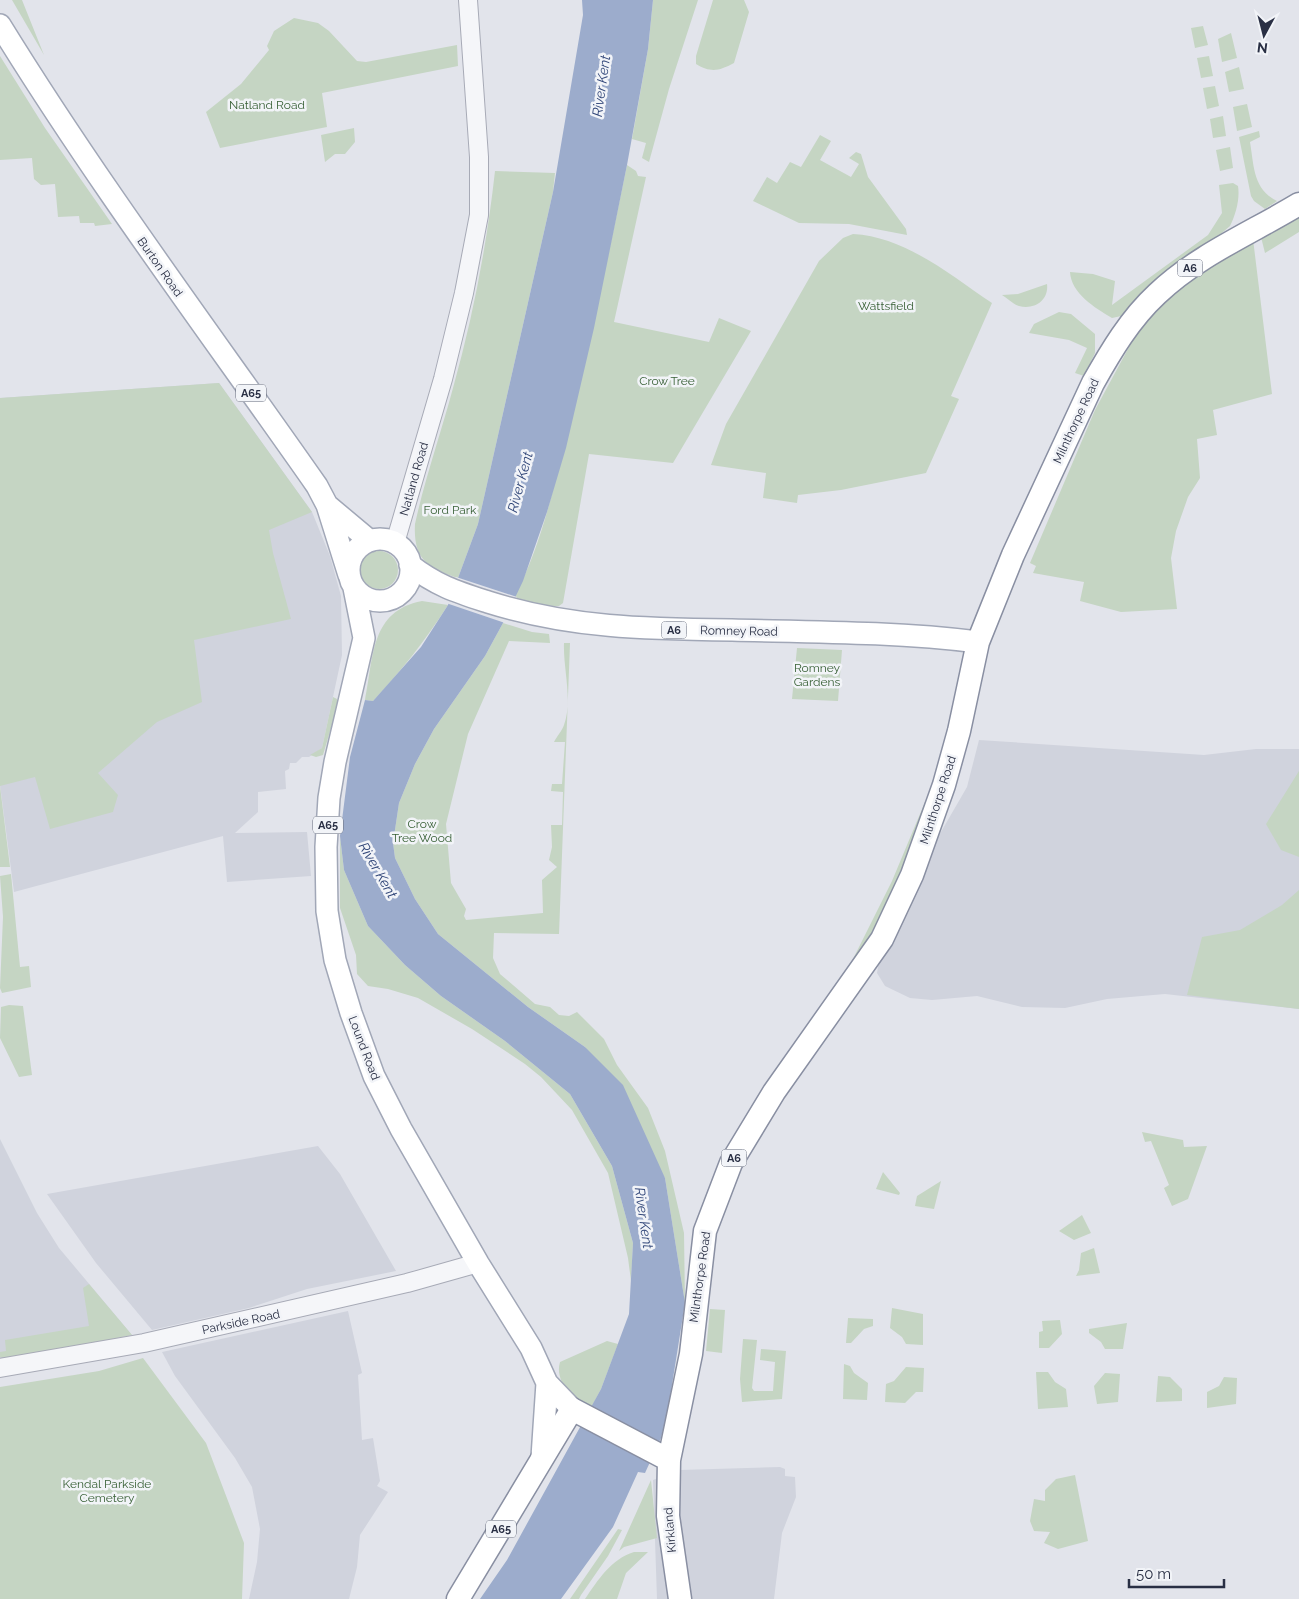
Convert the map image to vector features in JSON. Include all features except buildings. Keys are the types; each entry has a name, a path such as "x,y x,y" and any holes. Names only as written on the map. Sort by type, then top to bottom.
{"highway":[{"name":"Milnthorpe Road","path":"662,1455 691,1354 705,1231 727,1172 774,1092 882,939 912,875 939,801 959,731 978,642 1013,555 1093,383 1118,340 1157,294 1190,267 1299,204"},
{"name":"A65","path":"458,1599 512,1512 542,1457 579,1412 662,1455"},
{"name":"Kirkland","path":"662,1455 668,1516 680,1599"}],"main road":[{"name":"Burton Road","path":"0,25 108,193 312,479 327,505 352,582"},
{"name":"Burton Road","path":"327,505 370,540"},
{"path":"370,540 387,540 394,543 402,548 410,565"},
{"name":"A65","path":"352,582 351,558 362,544 370,540"},
{"name":"Romney Road","path":"410,565 433,585 528,614 588,624 648,628 925,636 978,642"},
{"name":"A65","path":"393,598 408,582 410,565"},
{"path":"352,582 369,600 393,598"},
{"name":"Lound Road","path":"352,582 364,638"},
{"name":"Romney Road","path":"393,598 433,585"},
{"name":"Lound Road","path":"393,598 377,613 364,638 335,762 329,798 326,847 327,910 335,958 351,1013 374,1076 401,1129 478,1263 531,1348 547,1383 579,1412"},
{"name":"A65","path":"542,1457 547,1383"}],"street":[{"name":"Natland Road","path":"394,543 442,379 464,293 479,215 479,157 468,0"},
{"name":"Parkside Road","path":"0,1368 152,1342 407,1283 478,1263"}],"shaded area":[{"path":"219,383 312,512 330,556 341,596 342,655 322,748 309,757 302,757 296,763 290,763 289,769 285,771 286,789 258,792 258,812 235,833 307,832 311,876 227,882 223,836 14,892 0,785 0,398"},
{"path":"979,740 1204,755 1256,749 1299,749 1299,1009 1165,994 1107,999 1065,1008 1022,1007 977,996 932,1000 910,998 885,986 877,973 879,961 934,844 967,787"},
{"path":"0,1139 37,1213 59,1248 132,1335 0,1360"},
{"path":"318,1146 340,1174 396,1271 307,1289 249,1308 152,1330 96,1263 47,1194"},
{"path":"348,1311 362,1373 358,1375 362,1440 373,1438 380,1481 377,1486 388,1492 360,1535 357,1567 349,1599 249,1599 257,1562 260,1529 252,1487 235,1458 175,1376 162,1352"},
{"path":"780,1467 785,1469 785,1476 795,1477 796,1497 782,1533 774,1599 657,1599 653,1480 680,1470"}],"green space":[{"path":"12,0 22,0 44,55"},
{"path":"653,0 698,0 669,89 649,162 642,158 646,143 632,139 648,49"},
{"path":"713,0 744,0 749,12 734,63 724,68 711,70 696,64 696,56"},
{"path":"294,18 318,23 329,31 357,61 366,62 457,45 458,66 322,93 327,127 220,148 206,112 241,84 269,50 267,46 274,31"},
{"path":"1203,26 1208,45 1195,48 1191,28"},
{"path":"1231,33 1237,58 1222,62 1218,39"},
{"path":"0,56 45,128 112,224 95,226 94,223 80,223 79,216 58,217 55,184 41,185 34,179 32,158 0,160"},
{"path":"1209,56 1213,76 1201,78 1197,58"},
{"path":"1239,67 1244,89 1229,92 1225,72"},
{"path":"1215,86 1219,106 1207,109 1203,88"},
{"path":"1247,104 1252,127 1237,131 1233,107"},
{"path":"1223,116 1226,136 1213,138 1210,119"},
{"path":"354,128 355,142 345,154 335,154 325,162 321,135"},
{"path":"1259,131 1260,137 1250,142 1256,176 1263,190 1277,201 1265,209 1254,201 1251,196 1239,137"},
{"path":"820,135 831,141 820,160 851,177 859,164 849,158 856,152 861,154 868,177 906,229 907,235 849,224 799,223 753,201 767,177 777,183 790,162 801,167"},
{"path":"1230,147 1233,168 1220,171 1216,150"},
{"name":"Crow Tree","path":"627,165 636,171 638,176 646,177 614,322 709,342 719,318 751,331 673,463 589,454 563,603 559,606 542,605 514,597 538,541 555,481 590,338"},
{"name":"Ford Park","path":"495,171 555,173 553,192 478,524 458,578 438,570 424,561 417,546 415,524 467,334 488,226"},
{"path":"1233,183 1238,186 1238,201 1230,226 1126,315 1112,318 1092,305 1079,293 1071,280 1070,272 1093,274 1115,281 1112,305 1208,235 1222,213 1219,185"},
{"path":"1299,212 1299,232 1265,253 1260,233"},
{"name":"Wattsfield","path":"853,234 891,242 909,250 927,259 992,303 951,396 959,399 926,473 841,490 798,495 797,503 763,498 766,473 711,465 726,424 819,261 843,238"},
{"path":"1253,239 1272,394 1213,410 1217,435 1197,439 1200,478 1188,497 1176,531 1171,558 1177,609 1121,612 1080,601 1084,582 1033,573 1036,566 1030,563 1095,410 1129,347 1124,342 1159,303 1206,267"},
{"path":"1047,284 1046,295 1035,305 1019,306 1002,295 1018,294"},
{"path":"1059,312 1071,314 1095,334 1095,353 1084,376 1075,373 1087,348 1069,340 1029,333 1034,324"},
{"path":"219,383 312,512 269,530 273,553 291,619 194,640 202,702 157,722 98,773 118,795 113,812 50,829 35,777 0,786 0,398"},
{"path":"379,551 393,556 398,570 393,584 379,589 365,584 360,570 365,556"},
{"path":"422,601 448,605 422,643 394,678 373,701 365,700 373,652 383,625 392,615 405,606"},
{"name":"Crow Tree Wood","path":"503,623 532,632 549,634 550,643 509,641 468,734 446,824 451,883 466,909 464,916 466,920 543,913 542,880 557,867 549,860 552,847 551,825 562,825 563,792 551,791 552,784 562,784 565,742 554,742 564,725 568,705 559,934 494,933 493,958 500,974 535,1004 550,1007 559,1015 569,1016 577,1012 604,1039 617,1065 648,1108 665,1151 684,1233 685,1303 665,1178 585,1047 528,1007 438,934 415,899 395,858 393,843 399,803 415,764 434,729 485,656"},
{"path":"564,643 570,643 568,705 564,653"},
{"name":"Romney Gardens","path":"797,648 842,650 838,701 792,699"},
{"path":"333,697 337,699 338,704 323,755 316,757 310,755 322,748"},
{"path":"1299,771 1299,857 1281,850 1266,824"},
{"path":"0,786 10,867 0,867"},
{"path":"925,802 926,810 887,912 836,993 892,881"},
{"path":"340,836 344,870 368,926 405,965 441,996 505,1041 570,1094 612,1166 633,1243 631,1281 628,1258 608,1173 572,1110 541,1077 525,1064 472,1029 418,998 388,989 368,986 357,974 356,955 340,908"},
{"path":"11,874 20,967 29,966 31,987 2,993 0,988 3,917 0,876"},
{"path":"1299,890 1299,1009 1187,995 1202,937 1240,930 1282,905"},
{"path":"9,1005 23,1006 32,1075 19,1077 0,1038 1,1007"},
{"path":"1142,1132 1183,1140 1184,1147 1207,1146 1188,1199 1172,1206 1164,1188 1169,1185 1151,1141 1145,1142"},
{"path":"883,1172 900,1193 899,1195 876,1189"},
{"path":"941,1181 934,1209 915,1206 917,1196"},
{"path":"1082,1215 1091,1233 1074,1240 1059,1231"},
{"path":"1094,1248 1100,1273 1076,1276 1079,1270 1081,1253"},
{"path":"89,1284 132,1335 9,1359 0,1357 0,1352 6,1351 5,1340 89,1326 83,1288"},
{"path":"892,1308 923,1314 923,1345 906,1344 902,1337 890,1328"},
{"path":"710,1309 725,1310 722,1353 706,1351"},
{"path":"848,1318 873,1319 873,1326 864,1329 851,1343 846,1343"},
{"path":"1060,1320 1062,1334 1049,1348 1039,1348 1039,1332 1043,1331 1042,1321"},
{"path":"1127,1323 1123,1349 1105,1349 1101,1342 1089,1333 1089,1329"},
{"path":"743,1339 757,1340 752,1388 754,1391 773,1391 775,1362 760,1360 761,1349 786,1351 782,1399 742,1402 740,1379"},
{"path":"607,1341 618,1344 601,1389 591,1408 578,1401 567,1390 560,1377 560,1362"},
{"name":"Kendal Parkside Cemetery","path":"143,1358 206,1443 244,1543 242,1599 0,1599 0,1387 99,1371"},
{"path":"844,1364 850,1366 854,1373 868,1383 867,1400 843,1399"},
{"path":"906,1367 924,1368 923,1392 916,1392 905,1403 885,1402 886,1384 894,1381"},
{"path":"1036,1372 1048,1372 1055,1382 1066,1389 1068,1407 1038,1409"},
{"path":"1105,1373 1120,1374 1118,1402 1097,1404 1094,1386"},
{"path":"1158,1376 1170,1377 1182,1389 1182,1401 1156,1402"},
{"path":"1224,1377 1237,1378 1236,1404 1207,1408 1207,1392 1219,1386"},
{"path":"1075,1475 1088,1541 1058,1549 1044,1543 1050,1532 1034,1531 1030,1521 1034,1499 1045,1501 1045,1490 1056,1479"},
{"path":"651,1480 657,1538 624,1547 619,1551"},
{"path":"618,1529 622,1530 608,1556 579,1599 570,1599"},
{"path":"634,1552 648,1552 626,1573 617,1599 585,1599 612,1565"}],"water":[{"name":"River Kent","path":"582,0 653,0 648,49 594,328 566,448 547,512 523,581 485,656 434,729 415,764 399,803 393,843 395,858 415,899 438,934 528,1007 585,1047 623,1085 665,1178 685,1303 668,1410 661,1438 645,1473 638,1472 613,1527 561,1599 480,1599 507,1560 601,1389 629,1314 633,1243 612,1166 570,1094 505,1041 441,996 405,965 368,926 344,870 340,836 350,757 365,700 373,701 421,647 448,605 478,524 553,192 583,15"}],"pier":[{"path":"456,577 517,597 505,623 446,603"}]}
